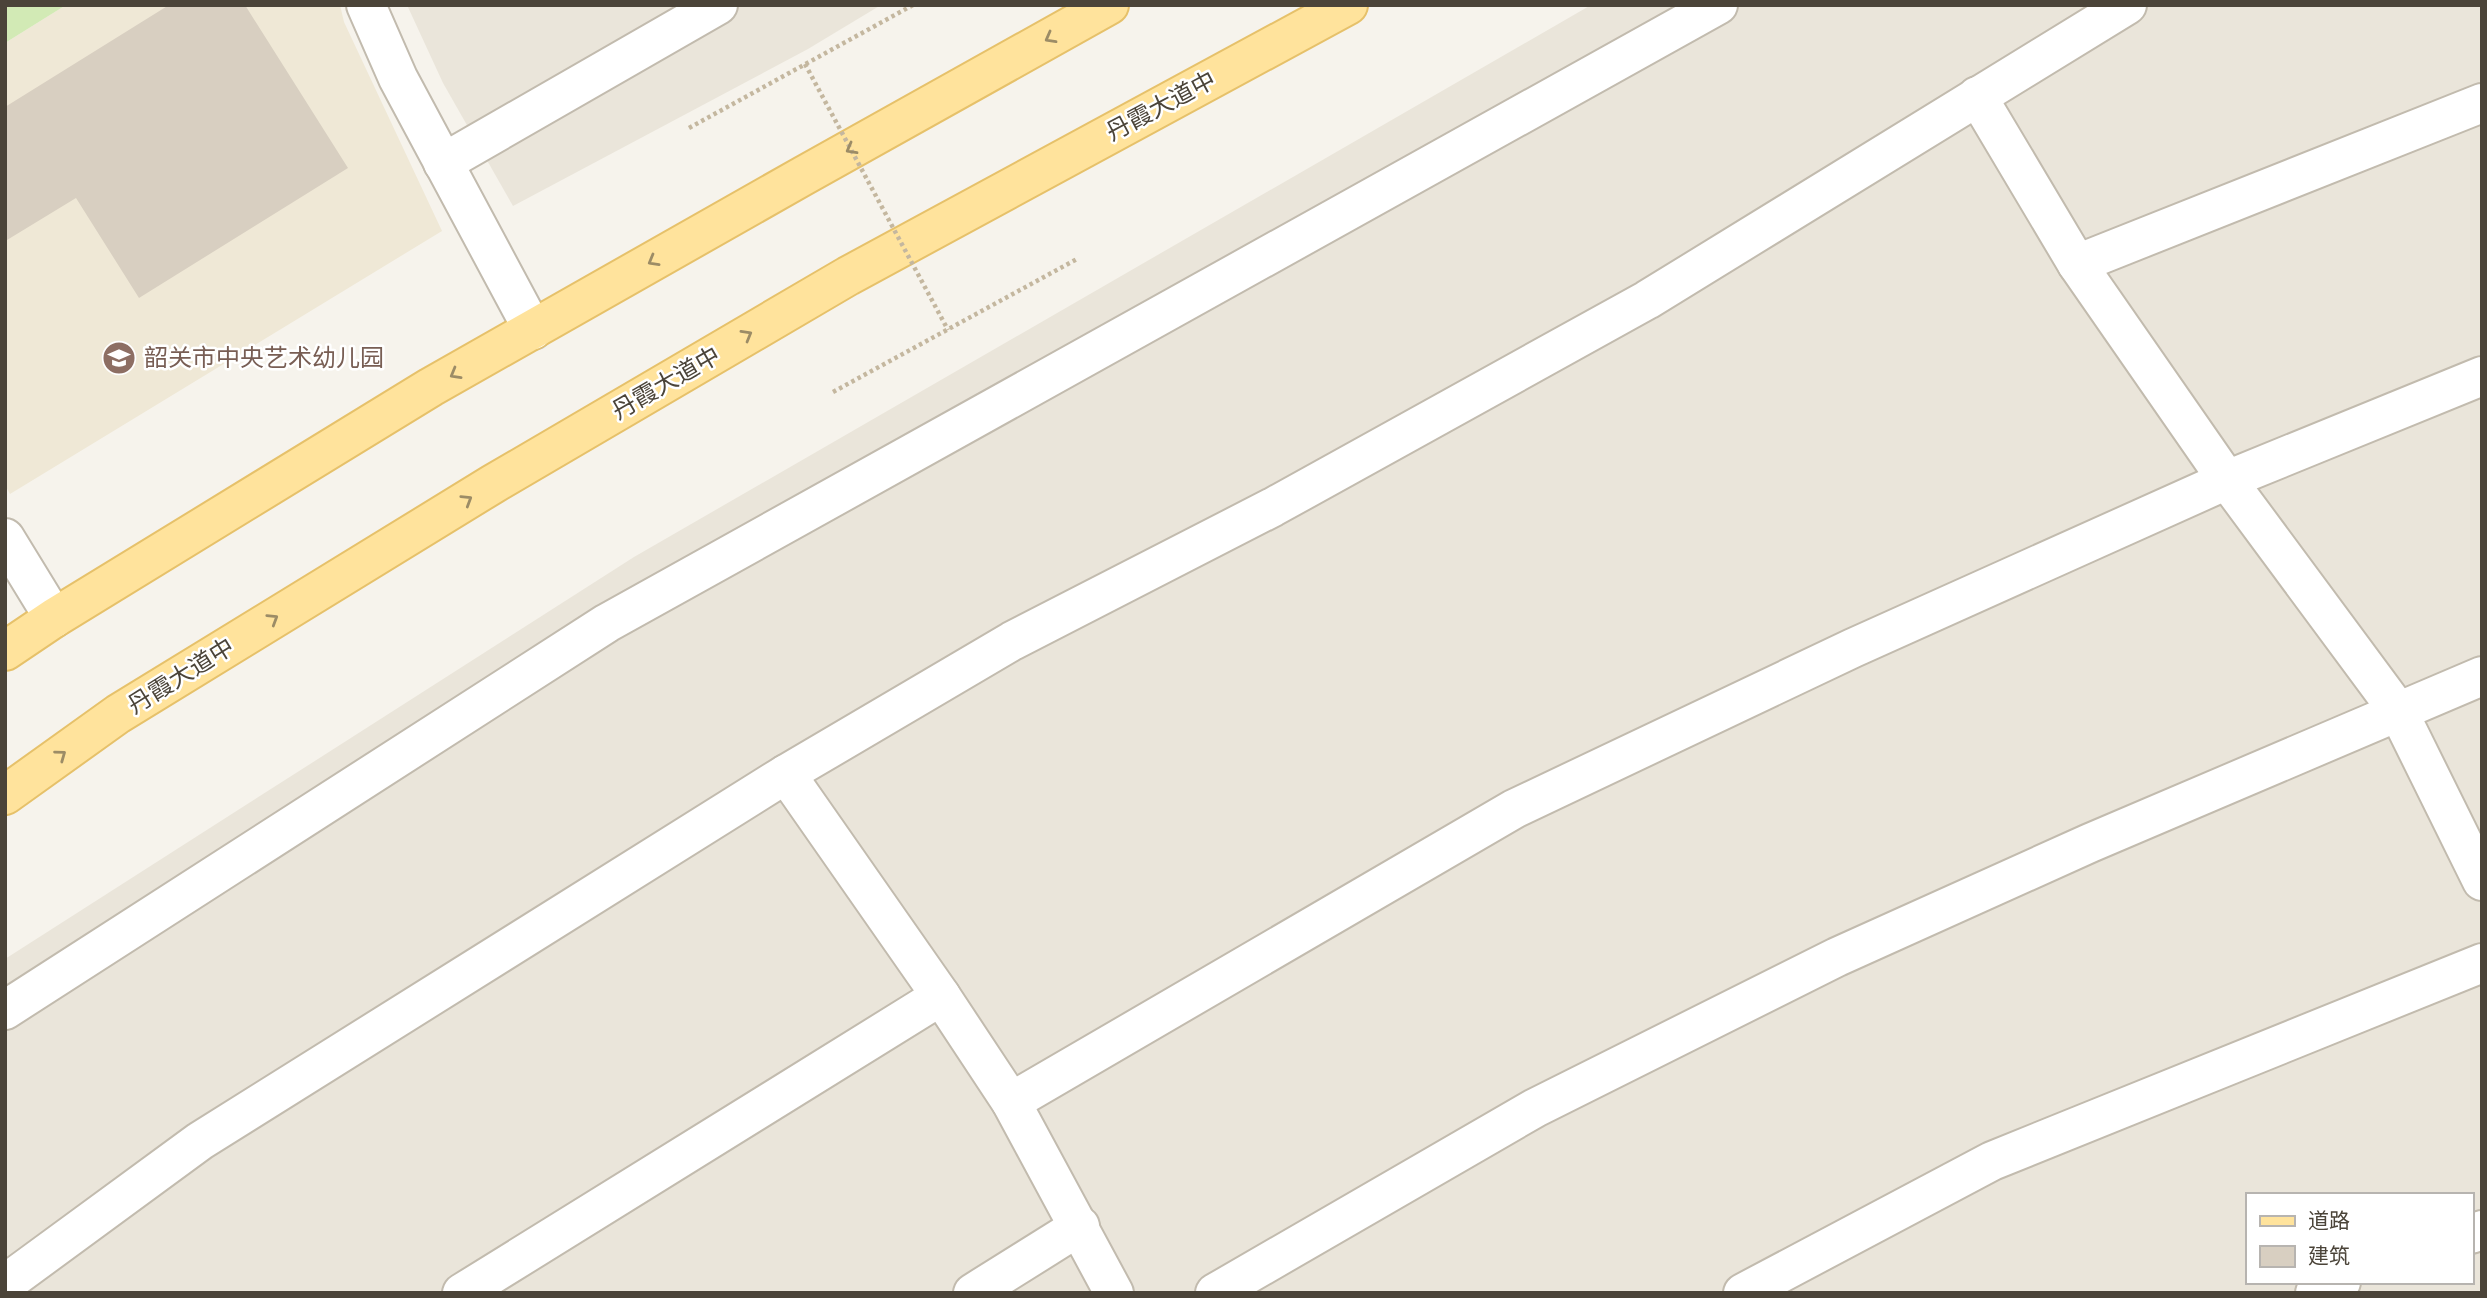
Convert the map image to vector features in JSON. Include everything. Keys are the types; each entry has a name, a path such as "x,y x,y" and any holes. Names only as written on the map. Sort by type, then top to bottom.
{"main road":[{"path":"5,651 54,618 431,387 1109,5"},
{"name":"丹霞大道中","path":"5,795 118,714 516,470 848,276 1348,5"}],"street":[{"path":"366,5 398,78 533,330"},
{"path":"443,163 718,5"},
{"path":"5,1010 607,623 1718,5"},
{"path":"5,1284 200,1141 786,774 1012,641 1273,507 1635,307 2127,5"},
{"path":"1977,96 2077,264 2227,480 2398,711 2482,881"},
{"path":"2077,264 2482,103"},
{"path":"1011,1102 1514,809 1853,648 2227,480 2482,376"},
{"path":"5,537 54,618"},
{"path":"1215,1293 1535,1108 1837,957 2090,843 2482,676"},
{"path":"786,774 942,996 1011,1102 1114,1293"},
{"path":"1743,1293 1992,1161 2482,963"},
{"path":"462,1293 942,996"},
{"path":"973,1293 1080,1226"},
{"path":"2315,1293 2336,1284"}],"path":[{"path":"689,128 913,5"},
{"path":"805,64 948,330"},
{"path":"833,392 1077,259"}],"shaded area":[{"name":"韶关市中央艺术幼儿园","path":"66,5 340,5 344,22 442,231 10,494 5,485 5,43"},
{"path":"407,5 881,5 808,49 513,206 443,83"},
{"path":"1591,5 2482,5 2482,1293 5,1293 5,959 634,557"}],"green space":[{"path":"5,5 66,5 5,43"}],"building":[{"path":"169,5 245,5 348,168 139,298 76,198 7,240 5,107"}],"place":[{"name":"韶关市中央艺术幼儿园","path":"119,358"}]}
